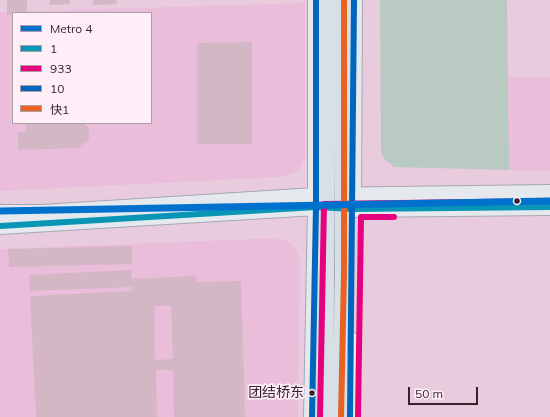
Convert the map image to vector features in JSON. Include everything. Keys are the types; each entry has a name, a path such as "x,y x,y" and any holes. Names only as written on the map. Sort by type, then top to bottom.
{"highway":[{"path":"324,417 327,0"},
{"path":"341,417 344,274 344,0"}],"main road":[{"path":"312,417 316,201 316,0"},
{"path":"350,417 354,0"},
{"path":"353,202 550,193"},
{"path":"0,220 44,213 316,201 550,207"}],"shaded area":[{"path":"305,3 305,156 300,168 292,174 280,177 0,191 0,12"},
{"path":"550,77 550,171 509,170 507,78"},
{"path":"279,238 291,243 300,260 298,417 0,417 0,249"}],"green space":[{"path":"380,0 507,0 509,170 394,167 384,159 381,153"}],"building":[{"path":"7,0 27,0 27,12 12,12 12,14 7,15"},
{"path":"50,0 70,0 70,4 50,5"},
{"path":"93,0 116,0 117,4 93,5"},
{"path":"252,42 252,144 197,144 197,43"},
{"path":"26,124 84,124 89,128 89,139 78,148 18,150 18,132 26,132"},
{"path":"132,246 132,264 9,267 8,249"},
{"path":"131,270 132,279 196,276 197,282 241,281 245,417 174,417 173,370 156,370 157,417 36,417 30,296 132,291 132,287 30,291 29,275","holes":["154,306 171,306 173,359 155,360"]}],"metro line":[{"name":"4","path":"0,211 550,201"}],"transit line":[{"name":"10","path":"312,417 316,207 316,0"},
{"name":"快1","path":"341,417 344,274 344,0"},
{"name":"10","path":"350,417 354,0"},
{"name":"933","path":"320,417 324,204 550,201"},
{"name":"1","path":"0,226 316,207 353,209 550,207"},
{"name":"933","path":"358,417 361,217 394,217"}],"place":[{"name":"团结桥东","path":"312,393"}]}
